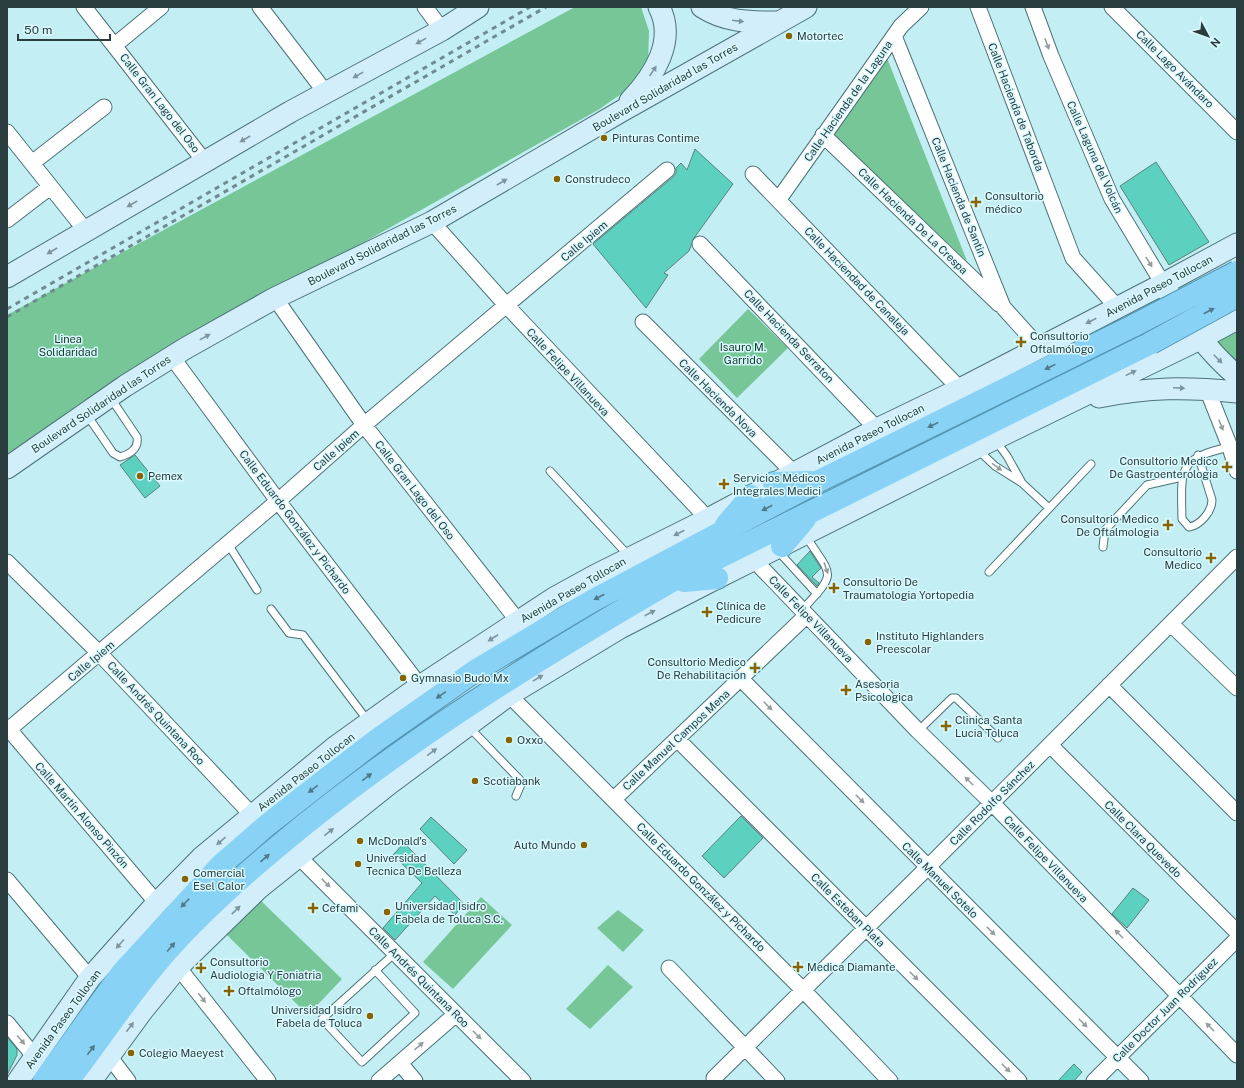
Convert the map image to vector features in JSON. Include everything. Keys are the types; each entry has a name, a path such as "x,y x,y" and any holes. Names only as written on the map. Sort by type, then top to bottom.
{"highway":[{"name":"Avenida Paseo Tollocan","path":"44,1081 122,973 221,865 267,825 378,739 475,671 714,526 819,482 1135,325 1237,272"},
{"path":"68,1081 138,986 177,940 220,897 266,856 386,762 492,688 672,581 1151,343 1237,296"},
{"path":"774,483 819,482"},
{"path":"714,526 751,496"},
{"path":"779,547 811,512"},
{"path":"672,581 717,578"}],"main road":[{"path":"7,277 326,93 442,30 478,7"},
{"path":"620,112 636,95 658,64 665,37 664,23 659,7"},
{"path":"702,7 716,15 738,21 780,22"},
{"name":"Boulevard Solidaridad las Torres","path":"7,468 86,413 172,357 275,298 432,222 620,112 806,7"},
{"name":"Avenida Paseo Tollocan","path":"751,496 877,429 1193,269 1237,244"},
{"path":"1193,269 1237,296"},
{"name":"Calle Laguna del Volcán","path":"1163,284 1200,339 1217,358 1237,376"},
{"path":"91,1081 178,967 259,888 389,784 509,695 620,628 985,443 1071,403 1237,319"},
{"path":"1071,403 1134,390 1171,387 1237,392"},
{"name":"Avenida Paseo Tollocan","path":"18,1081 34,1056 90,978 157,903 202,857 335,747 420,686 518,621 561,595 630,558 714,526"}],"street":[{"name":"Calle Gran Lago del Oso","path":"84,7 205,162"},
{"path":"115,45 161,7"},
{"path":"260,7 326,93"},
{"path":"425,7 442,30"},
{"name":"Calle Hacienda de la Laguna","path":"779,199 901,26 921,7"},
{"name":"Calle Hacienda de Taborda","path":"978,7 1073,258 1117,307"},
{"name":"Calle Laguna del Volcán","path":"1033,7 1051,56 1112,199 1163,284"},
{"name":"Calle Lago Avándaro","path":"1112,7 1237,132"},
{"name":"Calle Hacienda de Santin","path":"894,36 1003,308 1040,347"},
{"path":"32,163 104,108"},
{"path":"7,132 86,231"},
{"name":"Calle Hacienda De La Crespa","path":"824,135 1003,308"},
{"name":"Calle Ipiem","path":"8,729 100,654 364,425 667,170"},
{"name":"Calle Haciendad de Canaleja","path":"753,174 779,199 960,388"},
{"path":"7,220 50,187"},
{"name":"Calle Felipe Villanueva","path":"432,222 506,306 714,526"},
{"name":"Calle Hacienda Serraton","path":"700,244 877,429"},
{"name":"Calle Gran Lago del Oso","path":"275,298 364,425 518,621"},
{"name":"Calle Hacienda Nova","path":"643,322 794,473"},
{"name":"Calle Eduardo González y Pichardo","path":"172,357 278,501 420,686"},
{"path":"1206,389 1233,449 1237,471"},
{"name":"Calle Rodolfo Sánchez","path":"714,1078 804,991 1237,558"},
{"name":"Calle Felipe Villanueva","path":"754,560 918,731 992,803 1237,1055"},
{"name":"Calle Andrés Quintana Roo","path":"7,562 100,654 252,815"},
{"name":"Calle Manuel Campos Mena","path":"614,799 741,679 804,613"},
{"path":"1170,624 1237,688"},
{"name":"Calle Manuel Sotelo","path":"741,679 927,868 1141,1081"},
{"path":"1109,685 1237,813"},
{"name":"Calle Eduardo González y Pichardo","path":"509,695 804,991 890,1081"},
{"name":"Calle Martín Alonso Pinzón","path":"8,729 157,903"},
{"name":"Calle Esteban Plata","path":"677,739 1019,1081"},
{"name":"Calle Clara Quevedo","path":"1050,745 1237,932"},
{"name":"Calle Andrés Quintana Roo","path":"298,856 523,1081"},
{"path":"7,880 90,978"},
{"name":"Calle Doctor Juan Rodríguez","path":"1094,1081 1237,939"},
{"path":"178,967 268,1081"},
{"path":"669,968 777,1081"},
{"path":"379,1081 456,1014"},
{"path":"7,1024 34,1056"},
{"path":"109,1056 128,1081"},
{"path":"400,1063 415,1081"}],"lane":[{"path":"86,413 113,453 120,457 127,454 136,448 138,443 137,437 110,397"},
{"path":"985,443 995,466 1022,483 1049,508"},
{"path":"985,443 1007,456 1022,483"},
{"path":"1198,455 1212,500 1212,506 1195,526 1189,527 1182,520 1182,476 1184,471 1198,455 1233,449"},
{"path":"989,572 1090,464"},
{"path":"550,471 630,558"},
{"path":"1103,548 1105,530 1147,485 1182,476"},
{"path":"804,613 825,584 828,573 823,560 805,535"},
{"path":"228,544 257,590"},
{"path":"779,547 817,594"},
{"path":"271,609 289,632 303,635 369,723"},
{"path":"918,731 952,698 956,698 998,738"},
{"path":"468,726 522,782 516,796"},
{"path":"376,970 415,1013 362,1062 322,1019 376,970 395,953"}],"green space":[{"name":"Linea Solidaridad","path":"575,7 641,7 649,31 648,66 627,90 598,110 83,401 7,455 7,315"},
{"path":"885,53 967,261 829,131"},
{"name":"Isauro M. Garrido","path":"748,309 788,348 737,398 699,359"},
{"path":"1237,323 1237,368 1217,346 1215,333"},
{"path":"481,897 512,925 453,989 423,962"},
{"path":"259,899 342,979 308,1015 225,933"},
{"path":"618,910 644,930 623,952 597,928"},
{"path":"608,965 633,987 590,1029 566,1009"}],"building":[{"path":"695,149 733,184 694,238 689,251 664,273 668,275 646,308 593,244 673,177 676,173 676,168 681,163 687,170"},
{"path":"1156,162 1209,242 1169,265 1120,186"},
{"name":"Pemex","path":"135,455 160,486 145,498 120,465"},
{"path":"810,551 821,568 812,577 819,583 817,586 797,565"},
{"path":"741,816 763,838 724,878 702,856"},
{"path":"431,817 467,850 454,864 420,829"},
{"path":"404,843 464,904 455,915 435,896 395,940 383,928 422,883 393,855"},
{"path":"1133,888 1149,900 1127,928 1112,914"},
{"path":"7,1037 17,1049 17,1055 7,1075"},
{"path":"1074,1064 1082,1072 1074,1081 1058,1081"}],"railway":[{"path":"7,309 530,7"},
{"path":"7,317 546,7"}],"place":[{"name":"Motortec","path":"789,36"},
{"name":"Pinturas Contime","path":"604,138"},
{"name":"Construdeco","path":"557,179"},
{"name":"Consultorio médico","path":"976,202"},
{"name":"Consultorio Oftalmólogo","path":"1021,342"},
{"name":"Consultorio Medico De Gastroenterologia","path":"1227,467"},
{"name":"Pemex","path":"140,476"},
{"name":"Servicios Médicos Integrales Medici","path":"724,484"},
{"name":"Consultorio Medico De Oftalmologia","path":"1168,525"},
{"name":"Consultorio Medico","path":"1211,558"},
{"name":"Consultorio De Traumatologia Yortopedia","path":"834,588"},
{"name":"Clínica de Pedicure","path":"707,612"},
{"name":"Instituto Highlanders Preescolar","path":"868,642"},
{"name":"Consultorio Medico De Rehabilitacion","path":"755,668"},
{"name":"Gymnasio Budo Mx","path":"403,678"},
{"name":"Asesoria Psicologica","path":"846,690"},
{"name":"Clinica Santa Lucia Toluca","path":"946,726"},
{"name":"Oxxo","path":"509,740"},
{"name":"Scotiabank","path":"475,781"},
{"name":"McDonald's","path":"360,841"},
{"name":"Auto Mundo","path":"584,845"},
{"name":"Universidad Tecnica De Belleza","path":"358,864"},
{"name":"Comercial Esel Calor","path":"185,879"},
{"name":"Cefami","path":"313,908"},
{"name":"Universidad Isidro Fabela de Toluca S.C.","path":"387,912"},
{"name":"Medica Diamante","path":"798,967"},
{"name":"Consultorio Audiologia Y Foniatria","path":"201,968"},
{"name":"Oftalmólogo","path":"229,991"},
{"name":"Universidad Isidro Fabela de Toluca","path":"370,1016"},
{"name":"Colegio Maeyest","path":"131,1053"}]}
